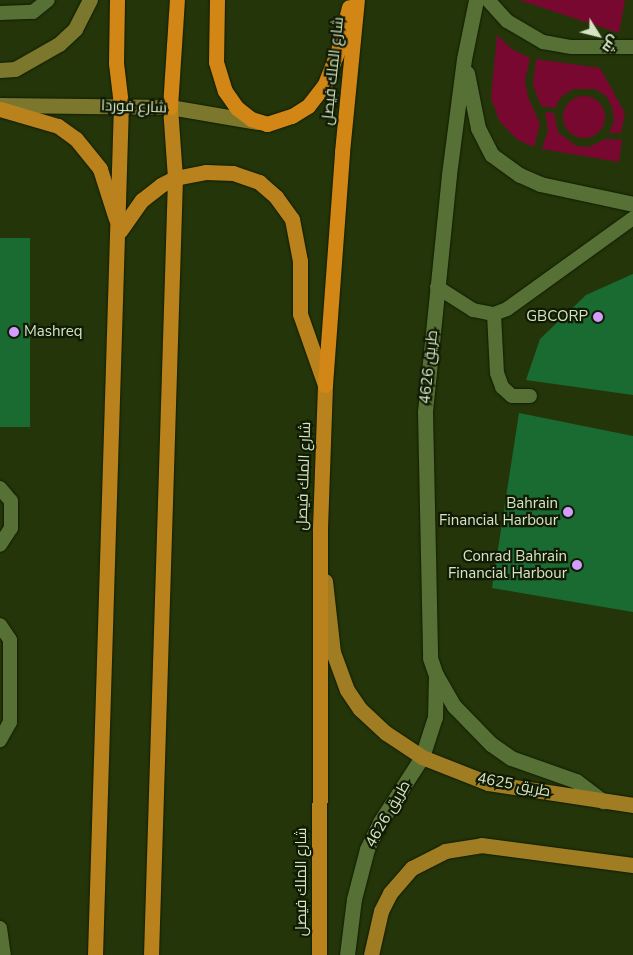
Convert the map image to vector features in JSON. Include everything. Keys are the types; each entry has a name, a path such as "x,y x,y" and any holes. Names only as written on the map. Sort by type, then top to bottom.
{"highway":[{"path":"94,955 120,231 121,105 116,63 117,0"},
{"path":"152,955 175,178 170,107 177,0"},
{"path":"217,0 216,62 225,91 237,108 251,119 267,124 292,116 308,106 325,84 339,47 351,0"},
{"name":"شارع الملك فيصل","path":"319,955 320,531 325,385 342,152 357,0"},
{"path":"0,107 58,126 76,139 100,170 120,231"},
{"path":"120,231 142,200 175,178 206,172 233,173 259,182 276,197 292,219 300,261 300,314 325,385"}],"main road":[{"path":"0,70 15,69 59,44 75,28 90,0"},
{"name":"شارع فوردا","path":"0,107 121,105 170,107 267,124"},
{"name":"طريق 4625","path":"320,531 333,652 347,690 360,709 386,734 422,757 488,783 633,805"},
{"path":"371,955 381,911 390,893 412,868 445,851 481,845 633,865"}],"street":[{"name":"طريق 4626","path":"476,0 464,59 437,287 425,412 430,658 436,675 454,706 492,744 511,758 576,781 603,801"},
{"name":"طريق 4626","path":"464,59 478,128 492,155 520,175 540,184 633,204"},
{"name":"طريق 4626","path":"347,955 354,899 367,849 422,757 435,717 436,675"}],"lane":[{"path":"0,13 33,12 48,0"},
{"path":"488,0 507,21 543,42 572,47 633,47"},
{"path":"437,287 473,310 494,314 508,309 633,218"},
{"path":"494,314 498,373 502,387 512,396 530,396"},
{"path":"0,488 11,501 11,528 0,545"},
{"path":"0,625 10,640 10,722 0,740"},
{"path":"0,928 4,955"}],"shaded area":[{"path":"519,0 625,0 619,33"},
{"path":"497,35 513,50 530,58 525,81 528,97 540,124 534,147 518,140 499,120 491,98"},
{"path":"536,59 600,68 625,113 621,133 609,133 614,121 612,107 606,96 595,89 573,89 561,97 555,108 541,106 533,85"},
{"path":"584,96 599,102 605,117 599,132 584,138 569,132 563,117 569,102"},
{"path":"545,112 554,113 558,132 576,146 589,147 605,139 622,140 619,162 542,149 548,130"}],"building":[{"name":"Mashreq","path":"0,238 30,238 30,427 0,427"},
{"name":"GBCORP","path":"633,274 633,395 526,380 540,339 586,295"},
{"name":"Bahrain Financial Harbour","path":"519,413 633,436 633,612 492,588"}],"place":[{"name":"GBCORP","path":"598,317"},
{"name":"Mashreq","path":"14,332"},
{"name":"Bahrain Financial Harbour","path":"568,512"},
{"name":"Conrad Bahrain Financial Harbour","path":"577,565"}]}
